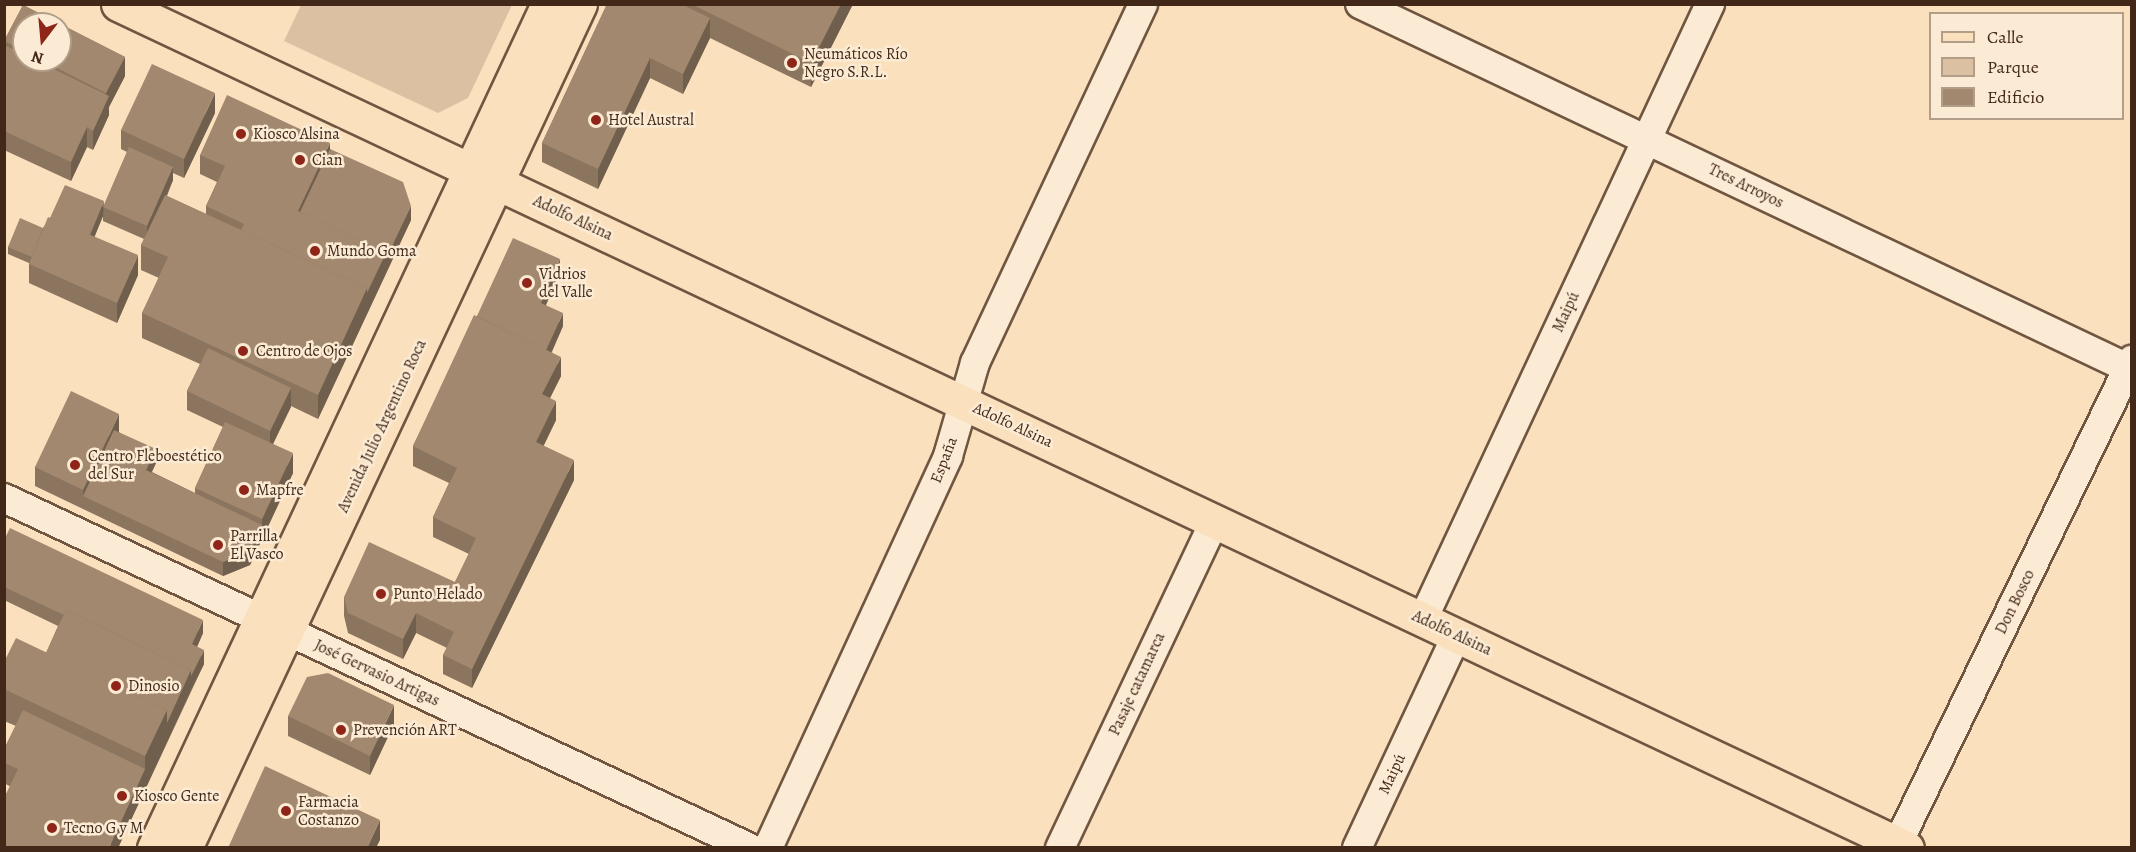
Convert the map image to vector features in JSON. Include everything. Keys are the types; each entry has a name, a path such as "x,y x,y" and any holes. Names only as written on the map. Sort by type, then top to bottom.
{"main road":[{"name":"Adolfo Alsina","path":"118,4 1902,845"},
{"name":"Avenida Julio Argentino Roca","path":"484,176 548,4"},
{"name":"Avenida Julio Argentino Roca","path":"154,848 274,624 484,176 580,4"},
{"name":"Avenida Julio Argentino Roca","path":"185,848 274,624"}],"street":[{"name":"España","path":"768,848 948,456 975,363 1143,4"},
{"name":"Tres Arroyos","path":"1360,4 2130,366"},
{"name":"Maipú","path":"1423,619 1710,4"},
{"name":"Don Bosco","path":"1902,845 2130,366"},
{"name":"José Gervasio Artigas","path":"4,498 750,848"},
{"name":"Pasaje catamarca","path":"1060,848 1215,520"},
{"name":"Maipú","path":"1358,848 1457,635"}],"green space":[{"path":"301,4 512,5 468,98 438,113 284,41"}],"building":[{"path":"607,4 681,4 710,18 683,74 650,58 598,169 542,143"},
{"path":"691,4 841,4 811,63"},
{"path":"23,5 37,12 19,12"},
{"path":"12,26 12,45 4,41"},
{"path":"72,30 125,57 106,93 65,72 72,72"},
{"path":"6,46 12,49 12,72 60,72 109,96 93,131 87,127 71,162 4,131 4,49"},
{"path":"152,64 215,93 184,159 121,130"},
{"path":"227,95 330,143 298,211 386,253 367,293 367,288 241,230 244,224 206,206 225,166 200,155"},
{"path":"129,147 173,167 147,226 103,207"},
{"path":"330,149 403,182 411,206 386,259 386,253 300,212"},
{"path":"65,185 104,201 90,235 50,218"},
{"path":"165,195 367,288 318,395 142,313 168,257 141,245"},
{"path":"48,217 138,255 117,303 29,264"},
{"path":"20,218 43,228 32,257 8,247"},
{"path":"513,238 560,259 541,303 563,313 546,350 477,316"},
{"path":"474,315 561,357 542,394 556,401 536,442 574,460 472,669 443,655 454,632 416,613 403,639 348,613 344,597 369,542 455,582 476,538 433,517 457,468 413,446"},
{"path":"208,348 291,388 270,431 187,391"},
{"name":"Centro Fleboestético del Sur","path":"71,391 119,414 83,490 35,467"},
{"name":"Mapfre","path":"225,422 293,453 262,519 195,488"},
{"path":"114,430 156,449 146,470 262,525 250,552 223,562 83,496"},
{"path":"10,528 203,620 192,644 204,650 191,676 191,670 66,610 64,615 4,587 4,540"},
{"path":"66,610 191,670 167,723 167,710 46,653"},
{"path":"16,638 167,710 145,756 4,689 4,662"},
{"name":"Prevención ART","path":"328,673 394,705 370,756 288,716 307,677"},
{"path":"23,710 145,769 109,848 4,848 4,798 18,769 4,763 4,749"},
{"name":"Farmacia Costanzo","path":"265,766 380,820 367,848 228,848"}],"place":[{"name":"Neumáticos Río Negro S.R.L.","path":"792,63"},
{"name":"Hotel Austral","path":"596,120"},
{"name":"Kiosco Alsina","path":"241,134"},
{"name":"Cian","path":"300,160"},
{"name":"Mundo Goma","path":"315,251"},
{"name":"Vidrios del Valle","path":"527,283"},
{"name":"Centro de Ojos","path":"243,351"},
{"name":"Centro Fleboestético del Sur","path":"75,465"},
{"name":"Mapfre","path":"244,490"},
{"name":"Parrilla El Vasco","path":"218,545"},
{"name":"Punto Helado","path":"381,594"},
{"name":"Dinosio","path":"116,686"},
{"name":"Prevención ART","path":"341,730"},
{"name":"Kiosco Gente","path":"122,796"},
{"name":"Farmacia Costanzo","path":"286,811"},
{"name":"Tecno G y M","path":"52,828"}]}
